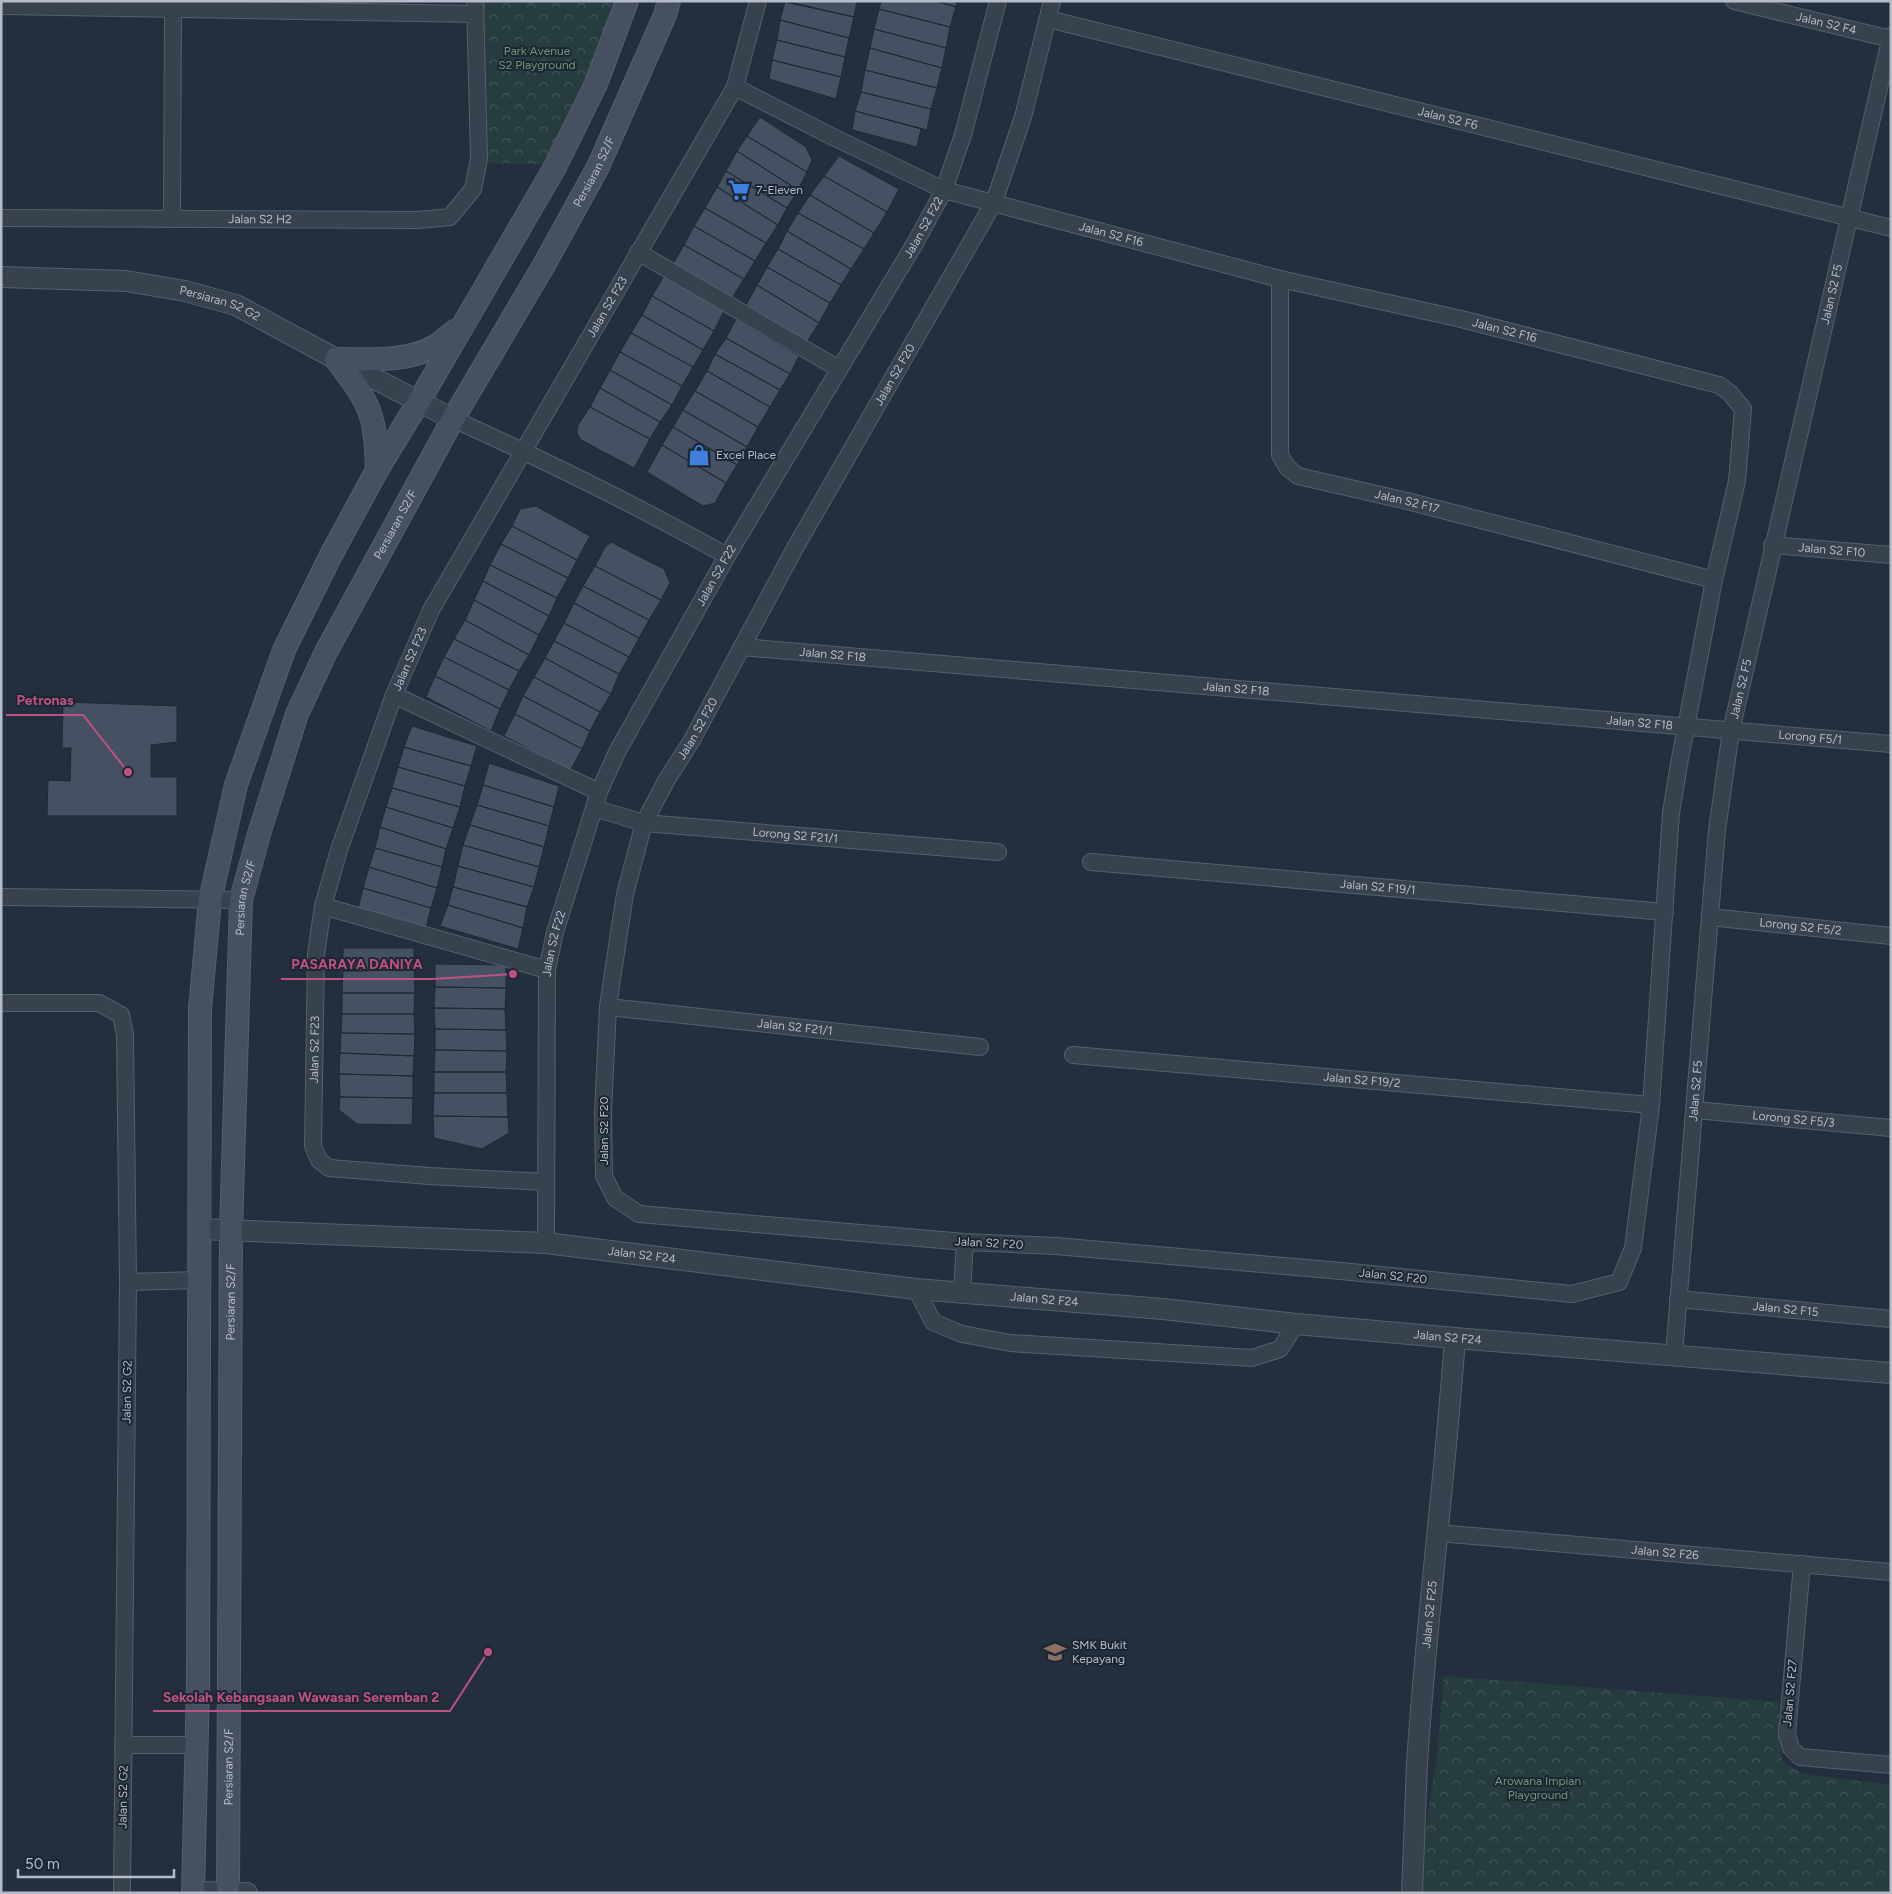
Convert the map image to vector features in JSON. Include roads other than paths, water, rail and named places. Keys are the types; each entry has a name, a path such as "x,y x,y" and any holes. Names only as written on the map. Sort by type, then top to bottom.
{"main road":[{"path":"193,1892 197,1745 200,1009 210,900 236,785 284,650 331,555 377,470 555,167 596,84 627,1"},
{"name":"Persiaran S2/F","path":"228,1893 231,1231 241,900 259,834 297,714 326,652 453,419 544,265 598,167 669,1"},
{"path":"336,359 378,359 420,353 436,346 462,325"},
{"path":"336,359 364,398 370,414 376,444 377,470"}],"street":[{"name":"Jalan S2 F23","path":"546,1182 429,1176 330,1168 319,1160 313,1146 316,964 323,906 338,850 394,695 431,610 735,87 758,1"},
{"name":"Jalan S2 F22","path":"546,1243 548,970 556,932 599,792 617,752 728,556 914,245 944,190 962,135 998,1"},
{"name":"Jalan S2 F20","path":"1052,1 1023,117 994,202 796,548 692,740 666,781 644,823 624,894 608,1007 603,1112 604,1176 616,1198 639,1214 965,1242 1056,1246 1311,1268 1572,1294 1619,1282 1633,1248 1651,1106"},
{"name":"Jalan S2 F4","path":"1734,1 1890,38"},
{"path":"1,6 173,5 475,8"},
{"path":"172,219 173,5"},
{"name":"Jalan S2 H2","path":"1,218 418,220 450,217 473,189 479,159 475,8"},
{"name":"Jalan S2 F6","path":"1048,19 1891,228"},
{"name":"Jalan S2 F5","path":"1674,1355 1717,830 1731,730 1890,38"},
{"name":"Jalan S2 F16","path":"735,87 833,137 944,190 1280,278 1457,318 1719,385 1730,393 1743,409 1737,481 1714,580 1671,813 1651,1106"},
{"path":"638,252 839,369"},
{"name":"Persiaran S2 G2","path":"1,277 126,281 185,291 236,304 418,403 453,419"},
{"name":"Jalan S2 F17","path":"1280,278 1280,455 1287,467 1298,476 1714,580"},
{"path":"453,419 622,500 728,556"},
{"name":"Jalan S2 F10","path":"1772,545 1891,554"},
{"name":"Jalan S2 F18","path":"742,647 1731,730"},
{"path":"394,695 599,792"},
{"name":"Lorong F5/1","path":"1731,730 1891,744"},
{"name":"Lorong S2 F21/1","path":"594,808 644,823 998,852"},
{"name":"Jalan S2 F19/1","path":"1091,862 1665,912"},
{"path":"1,897 241,900"},
{"path":"323,906 548,970"},
{"name":"Lorong S2 F5/2","path":"1710,917 1891,936"},
{"name":"Jalan S2 G2","path":"1,1003 98,1003 121,1015 125,1035 128,1282 122,1893"},
{"name":"Jalan S2 F21/1","path":"608,1007 980,1047"},
{"name":"Jalan S2 F19/2","path":"1074,1055 1651,1106"},
{"name":"Lorong S2 F5/3","path":"1695,1110 1891,1128"},
{"name":"Jalan S2 F24","path":"199,1229 546,1243 916,1289 962,1291 1163,1309 1296,1324 1455,1338 1891,1373"},
{"path":"962,1291 965,1242"},
{"path":"128,1282 199,1280"},
{"path":"916,1289 933,1322 962,1334 1010,1343 1252,1358 1280,1349 1296,1324"},
{"name":"Jalan S2 F15","path":"1678,1299 1891,1320"},
{"name":"Jalan S2 F25","path":"1412,1893 1417,1764 1448,1435 1455,1338"},
{"name":"Jalan S2 F26","path":"1438,1533 1891,1572"},
{"name":"Jalan S2 F27","path":"1802,1564 1787,1734 1791,1748 1800,1756 1891,1765"},
{"path":"123,1745 197,1745"},
{"path":"193,1892 247,1893"}],"place":[{"name":"7-Eleven","path":"739,190"},
{"name":"Excel Place","path":"699,455"},
{"name":"Petronas","path":"128,772"},
{"name":"PASARAYA DANIYA","path":"513,974"},
{"name":"Sekolah Kebangsaan Wawasan Seremban 2","path":"488,1652"},
{"name":"SMK Bukit Kepayang","path":"1055,1652"}],"park label":[{"name":"Park Avenue S2 Playground","path":"537,58"},
{"name":"Arowana Impian Playground","path":"1538,1788"}]}
